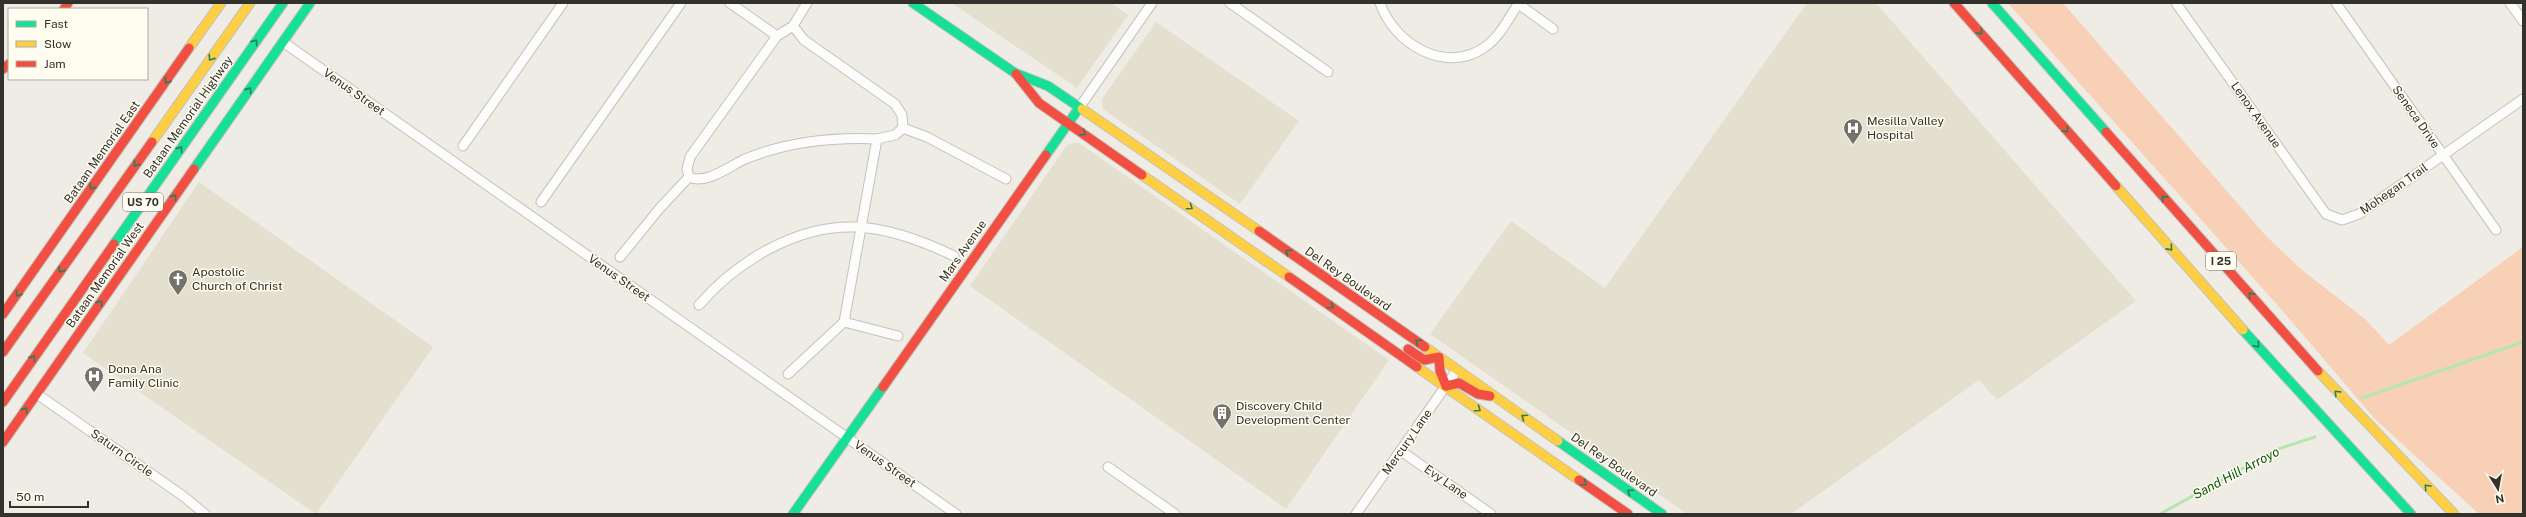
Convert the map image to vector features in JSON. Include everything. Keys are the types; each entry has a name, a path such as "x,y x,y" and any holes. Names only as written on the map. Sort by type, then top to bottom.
{"main road":[{"name":"Bataan Memorial East","path":"3,314 221,3"},
{"name":"Bataan Memorial Highway","path":"3,352 250,3"},
{"name":"Bataan Memorial Highway","path":"3,402 282,3"},
{"name":"Bataan Memorial West","path":"3,442 310,3"},
{"name":"Del Rey Boulevard","path":"913,3 1015,73 1048,86 1322,288 1439,357 1662,514"},
{"name":"I 25","path":"1954,3 2225,309 2411,514"},
{"name":"I 25","path":"1992,3 2330,385 2454,514"},
{"name":"Del Rey Boulevard","path":"1015,73 1039,103 1296,269 1322,288 1358,325 1628,514"},
{"name":"Mars Avenue","path":"793,514 1079,108"},
{"path":"1358,325 1377,329 1421,359 1430,360 1439,357 1440,371 1446,386 1459,383 1478,394 1493,396"}],"street":[{"path":"463,146 563,3"},
{"path":"541,202 680,3"},
{"path":"730,3 777,36"},
{"path":"689,177 687,169 690,157 777,36 793,26 807,3"},
{"name":"Mars Avenue","path":"1079,108 1152,3"},
{"path":"1230,3 1328,72"},
{"path":"1380,3 1388,23 1398,34 1421,49 1446,58 1466,56 1485,47 1494,38 1518,3 1554,29"},
{"name":"Lenox Avenue","path":"2176,3 2326,214 2342,220"},
{"name":"Seneca Drive","path":"2336,3 2496,230"},
{"path":"2510,3 2523,21"},
{"path":"793,26 804,40 896,104 902,115 903,128"},
{"name":"Venus Street","path":"283,42 956,514"},
{"name":"Mohegan Trail","path":"2342,220 2359,214 2523,99"},
{"path":"689,177 698,180 745,159 788,146 829,140 877,139 895,135 903,128"},
{"path":"903,128 927,137 1006,179"},
{"path":"788,374 844,322 877,139"},
{"path":"620,257 660,208 689,177"},
{"path":"699,305 736,268 784,243 831,229 862,228 916,241 954,256"},
{"path":"844,322 898,336"},
{"name":"Mercury Lane","path":"1356,514 1457,370"},
{"name":"Saturn Circle","path":"37,394 183,496 205,514"},
{"name":"Evy Lane","path":"1401,451 1491,514"},
{"path":"1108,467 1175,514"}],"shaded area":[{"path":"952,3 1111,3 1128,15 1077,88"},
{"name":"Mesilla Valley Hospital","path":"1807,3 1876,3 2136,301 1997,400 1979,380 1791,514 1687,514 1430,334 1511,221 1605,288"},
{"path":"2008,3 2063,3 2266,236 2302,270 2365,319 2389,345 2523,247 2523,514 2479,514 2374,418 2281,309"},
{"path":"1156,22 1299,121 1240,204 1103,109 1102,99"},
{"path":"1079,143 1389,360 1286,509 970,286 1067,145"},
{"path":"199,182 433,347 316,514 83,353"}],"waterway":[{"name":"Sand Hill Arroyo","path":"2362,398 2523,342"},
{"name":"Sand Hill Arroyo","path":"2160,514 2278,449 2315,437"}],"traffic: fast":[{"path":"114,244 283,3"},
{"path":"194,169 310,3"},
{"path":"913,3 1015,73 1048,86 1082,109"},
{"path":"1992,3 2106,132"},
{"path":"1046,155 1079,108"},
{"path":"2243,330 2411,514"},
{"path":"793,514 883,387"},
{"path":"1558,441 1662,514"}],"traffic: slow":[{"path":"189,48 221,3"},
{"path":"152,142 250,3"},
{"path":"1082,109 1259,231"},
{"path":"1142,175 1289,277"},
{"path":"2116,186 2243,330"},
{"path":"1425,347 1558,441"},
{"path":"1417,367 1579,480"},
{"path":"2318,371 2454,514"}],"traffic: jam":[{"path":"65,8 68,3"},
{"path":"1954,3 2116,186"},
{"path":"3,314 189,48"},
{"path":"3,69 8,65"},
{"path":"1016,74 1039,103 1142,175"},
{"path":"2106,132 2318,371"},
{"path":"3,352 152,142"},
{"path":"883,387 1046,155"},
{"path":"3,442 194,169"},
{"path":"1259,231 1425,347"},
{"path":"3,402 114,244"},
{"path":"1289,277 1417,367"},
{"path":"1408,349 1424,360 1439,357 1440,371 1446,386"},
{"path":"1446,386 1459,383 1478,394 1490,396"},
{"path":"1579,480 1628,514"}],"place":[{"name":"Mesilla Valley Hospital","path":"1853,145"},
{"name":"Apostolic Church of Christ","path":"178,296"},
{"name":"Dona Ana Family Clinic","path":"94,393"},
{"name":"Discovery Child Development Center","path":"1222,430"}]}
